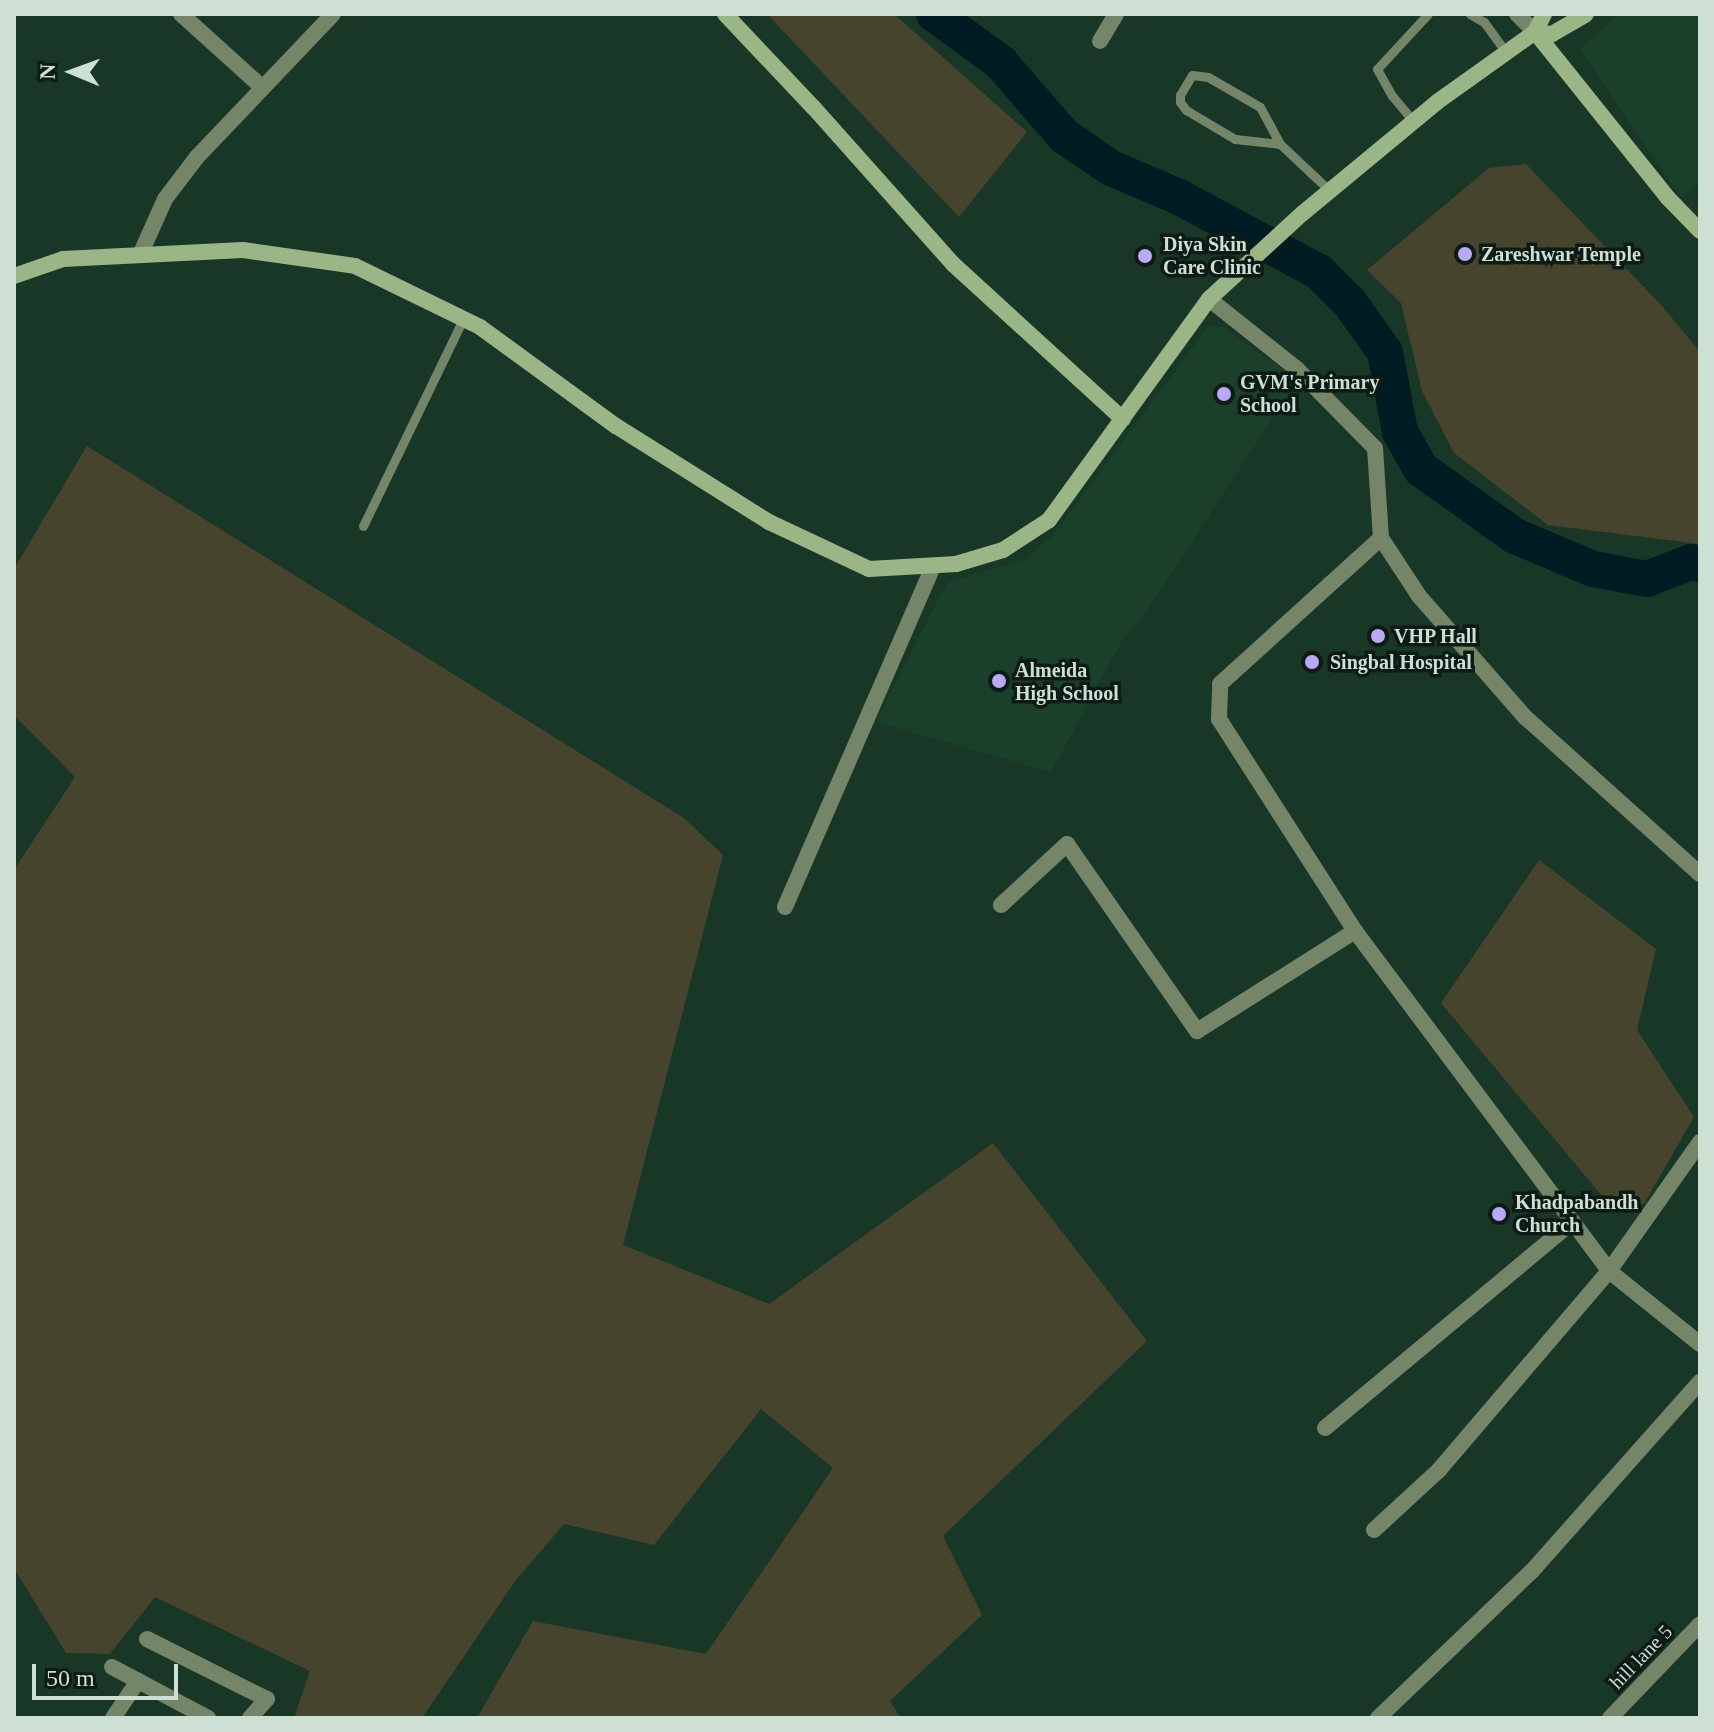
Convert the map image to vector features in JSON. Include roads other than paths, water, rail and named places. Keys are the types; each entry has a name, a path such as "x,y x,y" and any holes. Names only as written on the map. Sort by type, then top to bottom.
{"main road":[{"path":"725,14 814,108 953,264 1123,419"},
{"path":"14,256 19,273 63,259 243,250 355,266 480,327 616,426 769,522 869,569 956,564 1003,550 1049,520 1209,299 1303,213 1414,122 1505,51 1535,32 1544,14"},
{"path":"1535,32 1552,34 1586,14"},
{"path":"1535,32 1618,137 1697,220"}],"street":[{"path":"181,14 263,88"},
{"path":"140,255 165,199 197,157 333,14"},
{"path":"1100,41 1116,14"},
{"path":"1517,14 1535,32"},
{"path":"1209,299 1297,369 1375,448 1381,538 1419,596 1525,717 1700,874"},
{"path":"1381,538 1220,684 1219,719 1355,931 1609,1271 1700,1344"},
{"path":"785,907 933,566"},
{"path":"1001,905 1067,844 1197,1031 1355,931"},
{"path":"1374,1530 1439,1470 1609,1271 1700,1142"},
{"path":"1325,1428 1572,1222"},
{"path":"1378,1718 1532,1571 1700,1382"},
{"name":"hill lane 5","path":"1610,1718 1700,1624"},
{"path":"147,1639 267,1699 250,1718"},
{"path":"112,1667 208,1718"},
{"path":"113,1718 138,1681"}],"lane":[{"path":"1414,122 1392,96 1377,69 1428,14"},
{"path":"1470,14 1484,22 1505,51"},
{"path":"1280,144 1235,139 1186,110 1180,102 1180,95 1192,75 1208,77 1260,107 1280,144 1330,191"},
{"path":"363,526 463,319"}],"waterway":[{"path":"934,14 1000,62 1064,136 1111,168 1179,197 1319,272 1350,303 1385,352 1400,432 1421,469 1515,536 1593,569 1647,579 1691,562 1700,564"}],"place":[{"name":"Zareshwar Temple","path":"1465,254"},
{"name":"Diya Skin Care Clinic","path":"1145,256"},
{"name":"GVM's Primary School","path":"1224,394"},
{"name":"VHP Hall","path":"1378,636"},
{"name":"Singbal Hospital","path":"1312,662"},
{"name":"Almeida High School","path":"999,681"},
{"name":"Khadpabandh Church","path":"1499,1214"}]}
